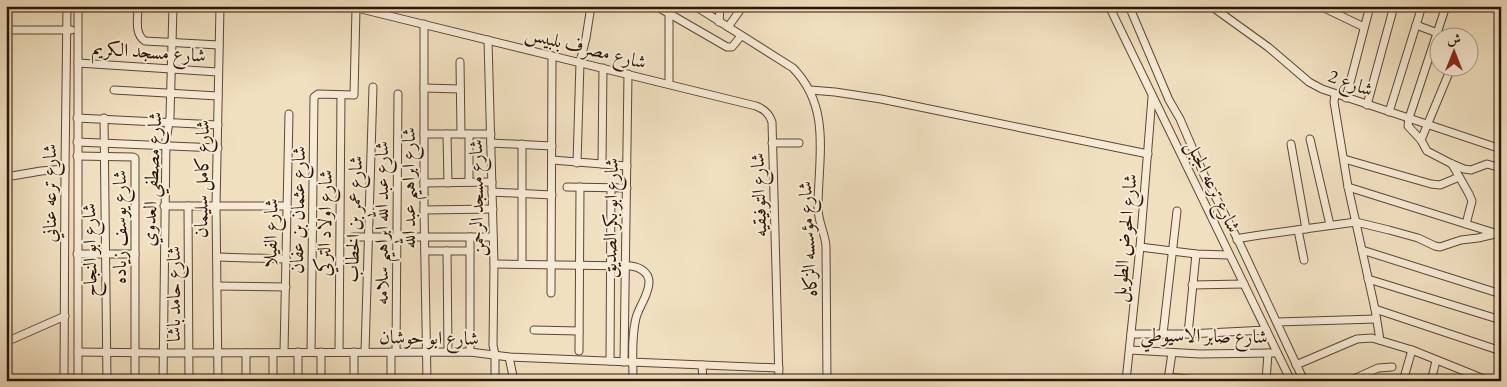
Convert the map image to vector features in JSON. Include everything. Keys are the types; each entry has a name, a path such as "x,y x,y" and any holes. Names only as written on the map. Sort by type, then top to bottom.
{"street":[{"name":"شارع ترعه عناني","path":"64,381 67,6"},
{"name":"شارع ترعه عناني","path":"78,6 78,381"},
{"path":"138,6 138,33 145,41 219,45"},
{"name":"شارع مصطفي العدوي","path":"162,381 166,134 171,94 173,6"},
{"name":"شارع كامل سليمان","path":"218,381 216,206 220,6"},
{"path":"577,163 580,62 591,6"},
{"path":"656,6 727,47 732,47 739,34"},
{"name":"شارع مؤسسه الزكاه","path":"695,6 792,68 803,78 810,90 819,120 818,215 826,240 827,381"},
{"path":"719,22 720,6"},
{"path":"728,27 743,6"},
{"name":"شارع ترعه الجبل","path":"1109,6 1244,284 1296,365 1304,381"},
{"name":"شارع ترعه الجبل","path":"1128,6 1169,100 1180,119 1204,175 1237,240 1273,329 1277,352 1291,381"},
{"path":"1320,6 1364,27"},
{"path":"1346,98 1370,6"},
{"path":"1367,105 1394,6"},
{"path":"1389,112 1422,6"},
{"path":"1438,28 1446,6"},
{"path":"341,95 354,94 353,7"},
{"name":"شارع مصرف بلبيس","path":"353,7 670,84"},
{"name":"شارع 2","path":"1215,8 1268,47 1309,82 1322,89 1335,95 1501,148"},
{"path":"670,14 670,84"},
{"name":"شارع ابراهيم عبد الله","path":"424,24 424,237 427,381"},
{"path":"1416,25 1430,30"},
{"path":"6,30 77,30"},
{"name":"شارع مسجد الرحمن","path":"488,40 493,209 493,345 495,381"},
{"path":"1430,54 1408,126 1429,153 1452,164 1471,170 1487,164 1501,168"},
{"path":"551,293 552,56"},
{"path":"460,62 460,89 469,182"},
{"name":"شارع مسجد الكريم","path":"78,63 218,72"},
{"path":"602,164 603,68"},
{"name":"شارع ابو بكر الصديق","path":"624,362 628,74"},
{"path":"1420,140 1447,78"},
{"name":"شارع التوفيقيه","path":"670,84 762,108 770,116 779,381"},
{"name":"شارع عمر بن الخطاب","path":"366,352 373,87"},
{"path":"424,88 460,89"},
{"path":"114,90 218,96"},
{"path":"810,90 835,92 881,100 1148,154"},
{"name":"شارع عثمان بن عفان","path":"311,352 314,97 318,94 341,95"},
{"name":"شارع عبد الله ابراهيم سلامه","path":"391,381 397,237 398,94"},
{"name":"شارع اولاد التركي","path":"339,352 341,95"},
{"path":"1335,95 1334,102 1348,187 1380,340"},
{"name":"شارع الحوض الطويل","path":"1126,381 1140,247 1152,97"},
{"name":"شارع الفيلا","path":"284,352 289,114"},
{"path":"78,118 218,125"},
{"name":"شارع ابو النجاح","path":"104,118 107,381"},
{"path":"424,134 491,134"},
{"path":"447,134 448,182"},
{"path":"1310,139 1330,225"},
{"path":"78,142 218,148"},
{"path":"491,142 552,146"},
{"path":"772,143 799,143"},
{"path":"522,144 522,264"},
{"path":"1291,144 1306,229"},
{"name":"شارع يوسف زياده","path":"78,156 135,158 135,381"},
{"path":"1344,159 1431,184 1440,185 1459,177"},
{"path":"552,160 627,166"},
{"path":"1452,164 1472,201 1466,224"},
{"path":"6,177 65,169"},
{"path":"424,183 492,182"},
{"path":"568,187 626,188"},
{"path":"578,352 580,187"},
{"path":"1348,187 1498,234"},
{"path":"610,361 611,188"},
{"path":"492,192 552,195"},
{"path":"164,206 287,206"},
{"name":"شارع حامد باشا","path":"188,206 189,381"},
{"path":"424,210 493,209"},
{"path":"1162,334 1177,212"},
{"path":"1237,240 1240,238 1356,222 1418,238 1440,247 1461,240 1498,234"},
{"path":"1298,230 1304,260"},
{"path":"353,237 493,237"},
{"path":"470,237 470,352"},
{"path":"1140,247 1196,254 1230,255"},
{"path":"1362,250 1501,294"},
{"path":"425,251 470,251"},
{"path":"447,251 448,352"},
{"path":"77,254 135,254"},
{"path":"1188,334 1196,254"},
{"path":"217,257 286,259"},
{"path":"494,264 637,266 643,270 649,281 646,295 639,308 635,323 633,381"},
{"path":"1368,279 1501,320"},
{"path":"1192,285 1244,284"},
{"path":"217,286 286,287"},
{"path":"1375,309 1501,351"},
{"path":"6,342 65,316"},
{"path":"1132,334 1188,334 1273,329 1376,319"},
{"path":"534,330 579,331"},
{"path":"1296,365 1357,339 1364,338 1380,340 1412,350 1489,381"},
{"name":"شارع صابر الاسيوطي","path":"1130,350 1200,354 1277,352"},
{"path":"1403,381 1412,350"},
{"name":"شارع ابو حوشان","path":"78,352 470,352 509,357 779,368"},
{"path":"273,352 273,381"},
{"path":"298,352 298,381"},
{"path":"321,352 321,381"},
{"path":"354,352 354,381"},
{"path":"246,353 246,381"},
{"path":"1172,353 1168,379 1207,381"},
{"path":"1266,381 1268,353"},
{"path":"509,357 514,381"},
{"path":"1431,381 1436,361"},
{"path":"702,365 703,381"},
{"path":"1349,381 1378,368 1392,367"}]}
